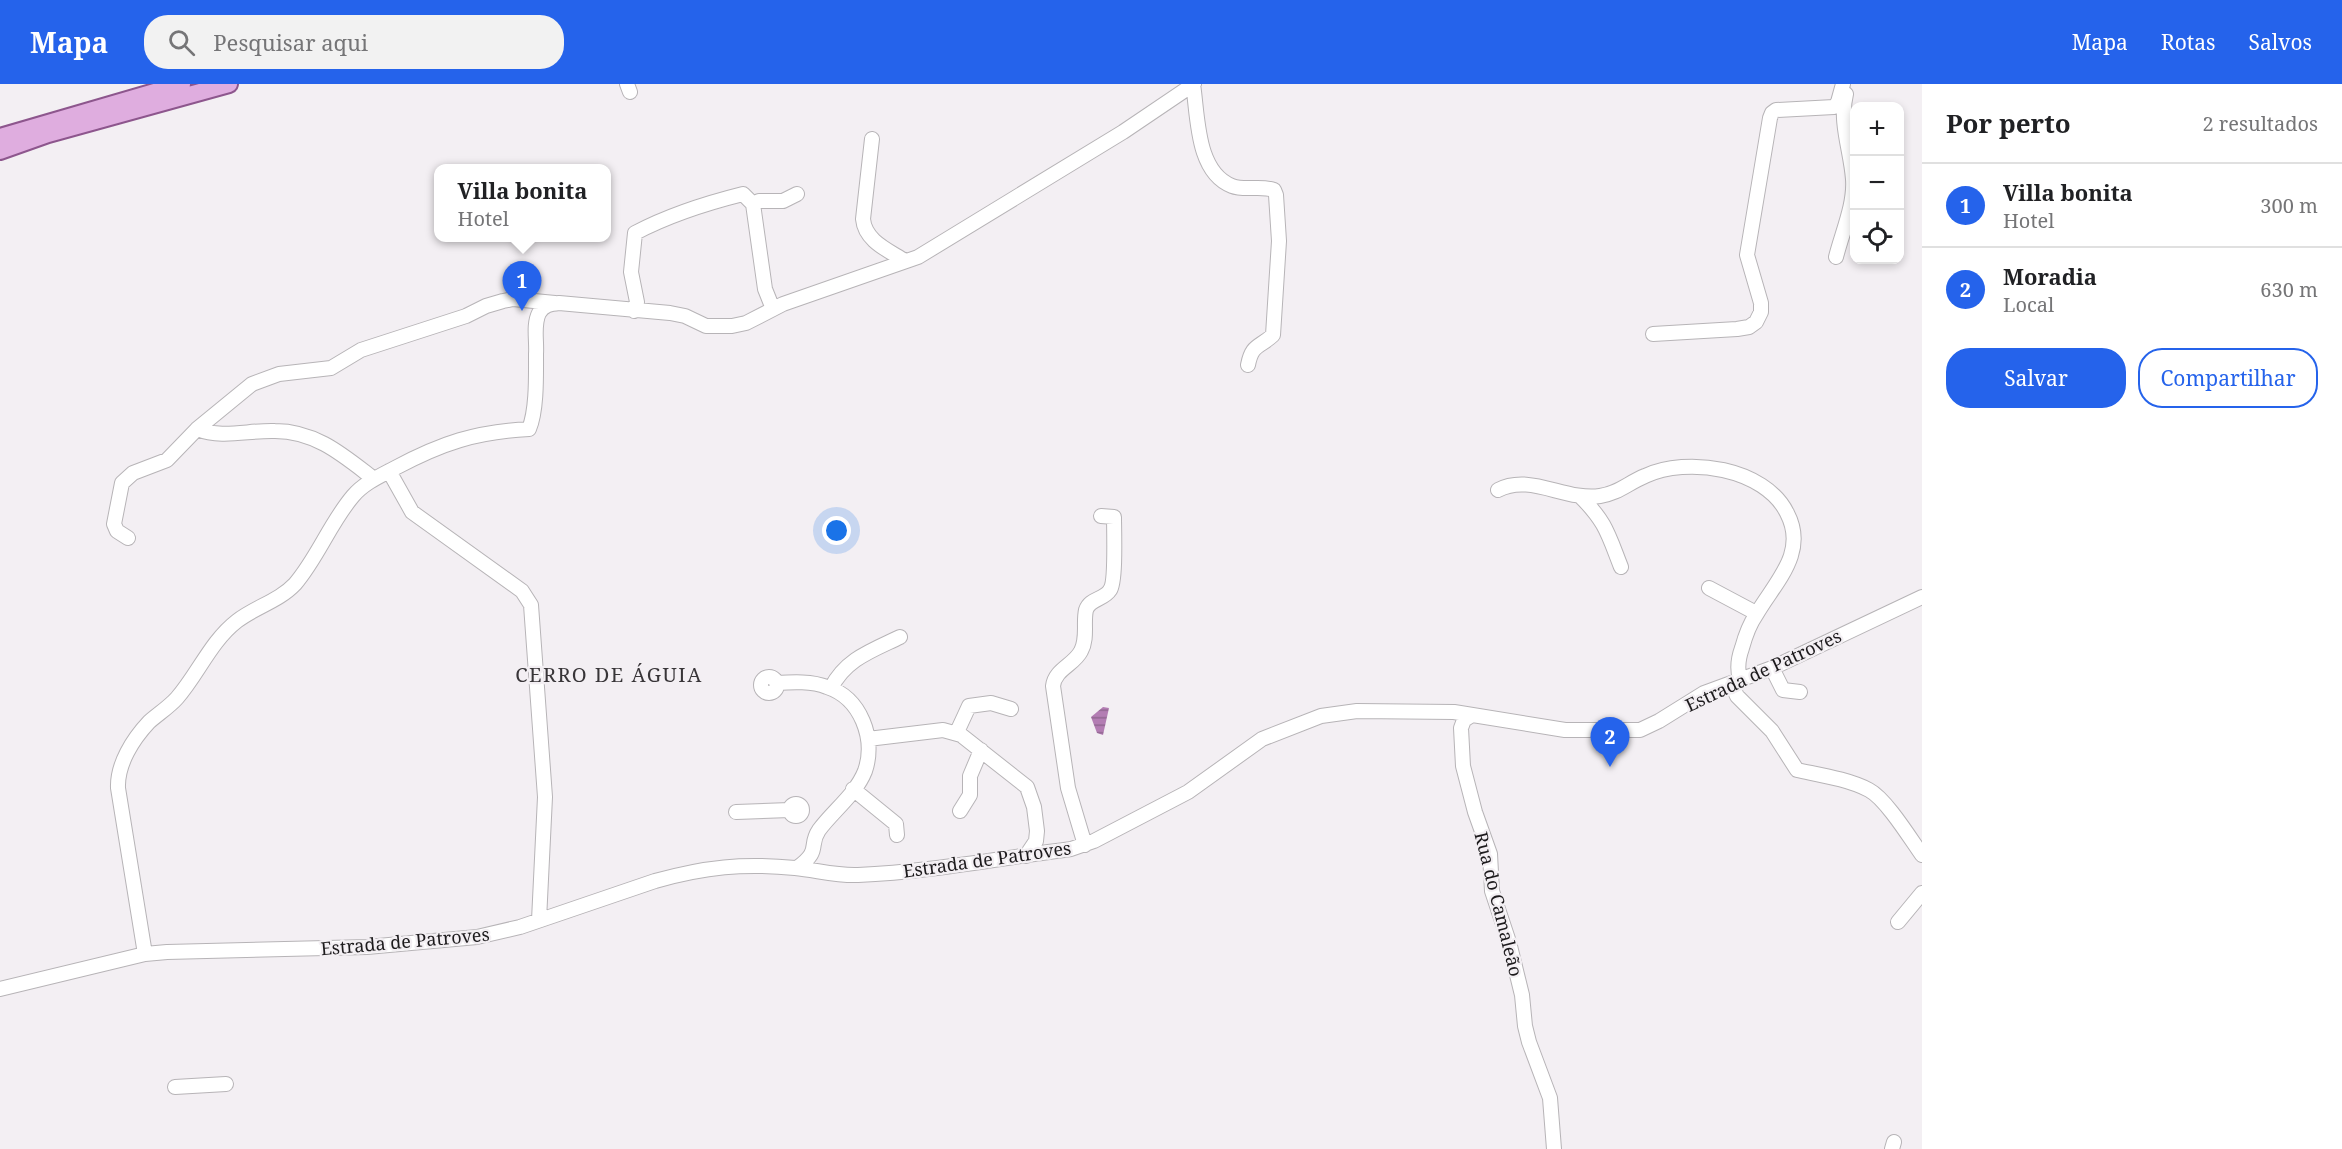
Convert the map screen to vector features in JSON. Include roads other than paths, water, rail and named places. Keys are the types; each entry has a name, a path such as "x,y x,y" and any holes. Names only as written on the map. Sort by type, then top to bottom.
{"main road":[{"path":"0,137 182,84"},
{"path":"0,151 48,134 229,84"}],"street":[{"path":"128,538 117,531 114,524 122,483 133,473 167,460 197,429 252,384 267,377 331,368 361,350 466,316 486,306 513,299 685,315 706,326 746,323 773,309 918,256 1123,132 1194,84 1203,149 1207,161 1215,172 1229,185 1239,188 1267,187 1274,190 1276,195 1279,241 1273,335 1255,347 1251,352 1248,365"},
{"path":"1653,334 1737,329 1749,327 1756,322 1761,312 1761,303 1747,255 1772,113 1776,110 1834,107 1838,102 1843,84"},
{"path":"1836,257 1853,192 1843,109 1849,84"},
{"path":"872,139 863,219 864,229 872,239 904,261"},
{"path":"634,311 637,302 631,272 635,233 678,214 743,194 753,204 765,289 773,309"},
{"path":"753,204 759,201 783,201 797,194"},
{"path":"145,954 118,788 119,769 128,751 148,723 177,697 213,647 236,622 286,593 302,575 352,497 374,479 450,442 500,430 530,429 535,383 537,300"},
{"path":"536,324 543,308 557,303"},
{"path":"197,429 222,435 275,430 295,432 319,440 374,479"},
{"path":"1605,526 1605,511 1613,497 1621,490 1646,475 1679,467 1718,468 1751,479 1778,497 1788,513 1792,527 1792,554 1785,573 1756,614 1740,656 1735,681 1737,696 1772,731 1797,770 1838,779 1871,790 1891,811 1922,855"},
{"path":"389,471 412,512 522,591 531,605 545,797 539,920"},
{"path":"1498,490 1508,485 1527,483 1580,496 1599,496 1621,490"},
{"path":"1580,496 1599,514 1621,567"},
{"path":"1085,845 1068,788 1053,686 1061,670 1081,653 1084,645 1086,611 1089,605 1105,596 1112,587 1114,517 1101,516"},
{"path":"1709,588 1756,614"},
{"name":"Estrada de Patroves","path":"0,989 145,954 355,948 444,941 498,933 679,874 750,864 855,876 1026,856 1085,845 1188,792 1262,739 1283,729 1322,716 1357,711 1454,712 1565,730 1620,732 1640,730 1659,721 1693,698 1772,668 1922,597"},
{"path":"831,688 845,667 900,637"},
{"path":"1772,668 1783,690 1800,692"},
{"path":"776,683 802,682 831,688 845,697 855,706 870,744 864,772 818,832 813,854 809,860 797,868"},
{"path":"957,732 969,706 991,703 1011,709"},
{"path":"1454,712 1461,728"},
{"path":"1461,728 1464,720 1472,715"},
{"name":"Rua do Camaleão","path":"1461,728 1461,747 1466,780 1490,854 1492,891 1509,942 1522,995 1525,1026 1534,1059 1550,1098 1554,1149"},
{"path":"868,739 943,730 957,732 1027,787 1034,807 1037,831 1036,841 1026,856"},
{"path":"960,811 970,795 970,776 981,750"},
{"path":"853,789 900,827"},
{"path":"736,812 796,811 823,826"},
{"path":"1037,831 1041,841 1055,851"},
{"path":"813,854 825,872"},
{"path":"1898,922 1922,893"},
{"path":"175,1087 226,1084"}],"place":[{"name":"Villa bonita","path":"522,311"},
{"name":"Moradia","path":"1610,767"}],"district":[{"name":"CERRO DE ÁGUIA","path":"609,674"}]}
